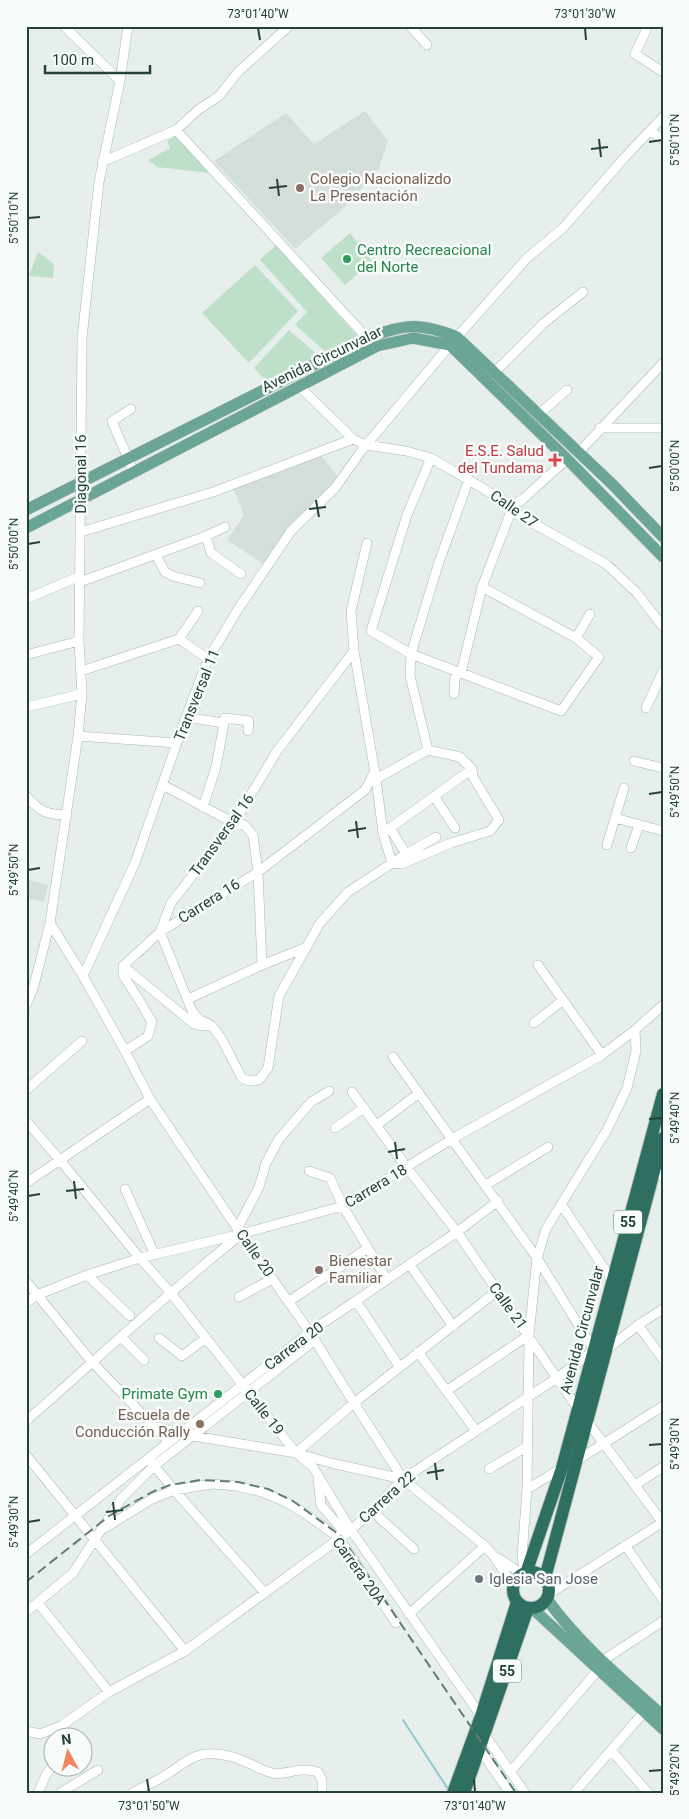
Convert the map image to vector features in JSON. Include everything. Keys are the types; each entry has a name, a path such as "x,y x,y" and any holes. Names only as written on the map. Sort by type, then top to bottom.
{"highway":[{"name":"Avenida Circunvalar","path":"545,1578 587,1419 612,1281 663,1094"},
{"name":"Avenida Circunvalar","path":"524,1573 562,1468 578,1408 620,1295 663,1138"},
{"path":"524,1573 537,1573 545,1578"},
{"name":"55","path":"513,1585 524,1573"},
{"name":"55","path":"545,1578 549,1588 548,1596"},
{"path":"513,1585 517,1602 530,1608 538,1607 548,1596"},
{"name":"55","path":"459,1792 517,1602"},
{"name":"55","path":"459,1792 480,1750 530,1608"}],"main road":[{"name":"Avenida Circunvalar","path":"26,510 129,460 368,338 389,330 411,325 435,328 495,372 612,484 662,535"},
{"name":"Avenida Circunvalar","path":"26,528 377,346 413,338 454,341 663,558"},
{"path":"601,495 612,484"},
{"path":"548,1596 600,1665 644,1712 663,1729"},
{"path":"530,1608 663,1716"}],"street":[{"path":"64,26 120,81"},
{"name":"Diagonal 16","path":"50,923 67,815 82,694 82,671 78,641 81,532 82,338 102,162 108,143 120,81 128,26"},
{"path":"102,162 176,130 198,110 219,96 238,72 289,26"},
{"path":"410,26 427,45"},
{"path":"648,26 635,54 663,72"},
{"path":"663,117 650,131 663,139"},
{"path":"176,130 368,338"},
{"name":"Transversal 11","path":"83,976 135,863 186,716 208,659 237,610 291,531 335,488 366,445 454,341 527,258 563,228 624,157 650,131"},
{"path":"495,372 544,323 583,292"},
{"path":"578,452 663,363"},
{"name":"Calle 27","path":"300,387 353,439 366,445 406,450 431,458 513,506 518,514 606,564 637,593 663,627"},
{"path":"539,414 567,390"},
{"path":"131,409 112,421 134,473"},
{"path":"600,428 663,428"},
{"path":"81,532 213,492 353,439"},
{"path":"370,631 407,515 431,458"},
{"path":"454,694 455,676 460,673 482,587 513,506 524,500 567,459"},
{"path":"392,863 402,864 451,843 490,831 499,820 473,777 472,769 460,757 428,750 410,676 411,654 438,565 469,479"},
{"path":"26,599 80,579 156,555 225,527"},
{"path":"206,536 211,553 242,574"},
{"path":"367,543 351,611 352,635 392,863"},
{"path":"156,555 165,572 200,583"},
{"path":"352,635 370,631 411,654 561,711 599,657 576,638 482,587"},
{"path":"82,671 179,639 198,611"},
{"path":"576,638 590,614"},
{"path":"179,639 208,659"},
{"path":"26,655 78,641"},
{"name":"Transversal 16","path":"160,932 171,903 234,823 277,751 354,652"},
{"path":"646,708 662,673"},
{"path":"26,707 82,694"},
{"path":"186,716 223,723"},
{"path":"203,807 216,768 225,718 249,721 248,732"},
{"path":"78,736 177,743"},
{"name":"Carrera 16","path":"123,966 160,932 258,872 365,790 376,775 428,750"},
{"path":"634,761 663,768"},
{"path":"386,831 472,769"},
{"path":"163,786 234,823 244,825 253,835 258,872 262,964"},
{"path":"606,845 624,788"},
{"path":"26,796 36,808 52,815 67,815"},
{"path":"434,796 455,828"},
{"path":"615,818 663,832"},
{"path":"631,848 639,825"},
{"path":"386,831 406,854"},
{"path":"160,932 193,1013 200,1020 212,1026 221,1038 242,1078 249,1081 259,1080 268,1068 279,996 320,923 348,892 436,836"},
{"path":"26,1005 33,989 50,923"},
{"name":"Calle 20","path":"50,923 83,976 150,1098 239,1232 312,1336 403,1479 485,1546 513,1585"},
{"path":"188,999 262,964 307,947"},
{"path":"538,965 602,1054"},
{"path":"123,966 194,1024 212,1026"},
{"path":"123,966 123,975 152,1022 148,1036 125,1051"},
{"path":"534,1023 563,1000"},
{"name":"Carrera 18","path":"26,1303 37,1295 87,1275 140,1258 343,1206 452,1139 602,1054 635,1030 663,1005"},
{"path":"524,1573 522,1557 528,1490 529,1335 537,1258 546,1229 607,1130 627,1088 636,1051 635,1030"},
{"path":"26,1090 82,1041"},
{"path":"394,1057 498,1202 600,1350"},
{"path":"26,1421 239,1232 259,1187 266,1163 278,1139 311,1102 330,1091"},
{"name":"Calle 21","path":"352,1092 456,1232 578,1408 663,1522"},
{"path":"377,1125 419,1093"},
{"path":"26,1183 150,1098"},
{"path":"335,1128 364,1108"},
{"name":"Calle 19","path":"26,1121 170,1292 296,1453 313,1467 345,1534 409,1614 481,1716"},
{"path":"486,1185 548,1147"},
{"path":"647,1151 663,1177"},
{"path":"309,1171 330,1178 343,1206 387,1280"},
{"path":"125,1189 155,1255"},
{"name":"Carrera 20","path":"26,1554 108,1490 152,1462 170,1442 245,1388 356,1301 498,1202"},
{"path":"561,1204 620,1295"},
{"path":"288,1302 368,1248"},
{"path":"410,1265 454,1326"},
{"path":"87,1275 130,1316"},
{"path":"239,1297 272,1279"},
{"path":"26,1281 93,1363 170,1442"},
{"path":"296,1453 399,1366 454,1326 497,1291"},
{"path":"356,1301 399,1366"},
{"name":"Carrera 22","path":"26,1731 40,1734 62,1725 109,1692 185,1651 345,1534 372,1511 403,1479 663,1309"},
{"path":"638,1325 663,1359"},
{"path":"446,1390 529,1335"},
{"path":"121,1337 144,1360"},
{"path":"159,1338 182,1356 206,1338"},
{"path":"418,1352 476,1431"},
{"name":"Carrera 20A","path":"26,1612 73,1573 121,1499 152,1462 193,1436 245,1388"},
{"path":"576,1461 663,1406"},
{"path":"155,1427 181,1434 296,1453 403,1479"},
{"path":"489,1469 528,1446"},
{"path":"26,1455 185,1651"},
{"path":"152,1462 174,1490 265,1593"},
{"path":"635,1485 663,1467"},
{"path":"528,1490 562,1468"},
{"name":"Carrera 20A","path":"100,1532 152,1498 174,1490 213,1484 236,1486 262,1492 284,1500 345,1534 396,1623"},
{"path":"108,1490 116,1491 121,1499"},
{"path":"372,1511 414,1548"},
{"path":"548,1596 663,1522"},
{"path":"625,1545 663,1600"},
{"path":"409,1614 485,1546"},
{"name":"Calle 20","path":"493,1556 524,1573"},
{"path":"38,1603 109,1692"},
{"path":"511,1771 600,1665 663,1621"},
{"path":"577,1792 644,1712"},
{"path":"485,1734 525,1793"},
{"path":"480,1750 510,1793"},
{"path":"611,1750 648,1793"},
{"path":"132,1793 164,1776 192,1757 201,1754 230,1756 274,1774 297,1770 318,1772 322,1780 322,1793"},
{"path":"60,1793 98,1770"},
{"path":"38,1793 46,1776"}],"shaded area":[{"name":"Colegio Nacionalizdo La Presentación","path":"365,111 388,141 379,168 344,208 295,249 214,161 286,113 314,144"},
{"path":"320,454 338,477 330,488 288,527 263,564 227,540 244,515 233,487"},
{"path":"26,879 48,885 44,902 26,898"}],"green space":[{"path":"177,135 209,173 157,167 148,160 170,148 167,141"},
{"name":"Centro Recreacional del Norte","path":"350,233 372,261 345,285 321,258"},
{"path":"276,245 357,336 328,354 295,325 307,312 260,260"},
{"path":"38,252 54,264 53,278 29,276"},
{"path":"255,265 298,311 249,363 202,313"},
{"path":"289,330 320,357 268,383 254,368"}],"waterway":[{"path":"403,1720 448,1789"}],"railway":[{"path":"26,1582 109,1516 152,1492 170,1485 200,1480 238,1482 268,1489 293,1501 341,1536 516,1793"}],"place":[{"name":"Colegio Nacionalizdo La Presentación","path":"300,188"},
{"name":"Centro Recreacional del Norte","path":"347,259"},
{"name":"E.S.E. Salud del Tundama","path":"555,460"},
{"name":"Bienestar Familiar","path":"319,1270"},
{"name":"Primate Gym","path":"218,1394"},
{"name":"Escuela de Conducción Rally","path":"200,1424"},
{"name":"Iglesia San Jose","path":"479,1579"}]}
